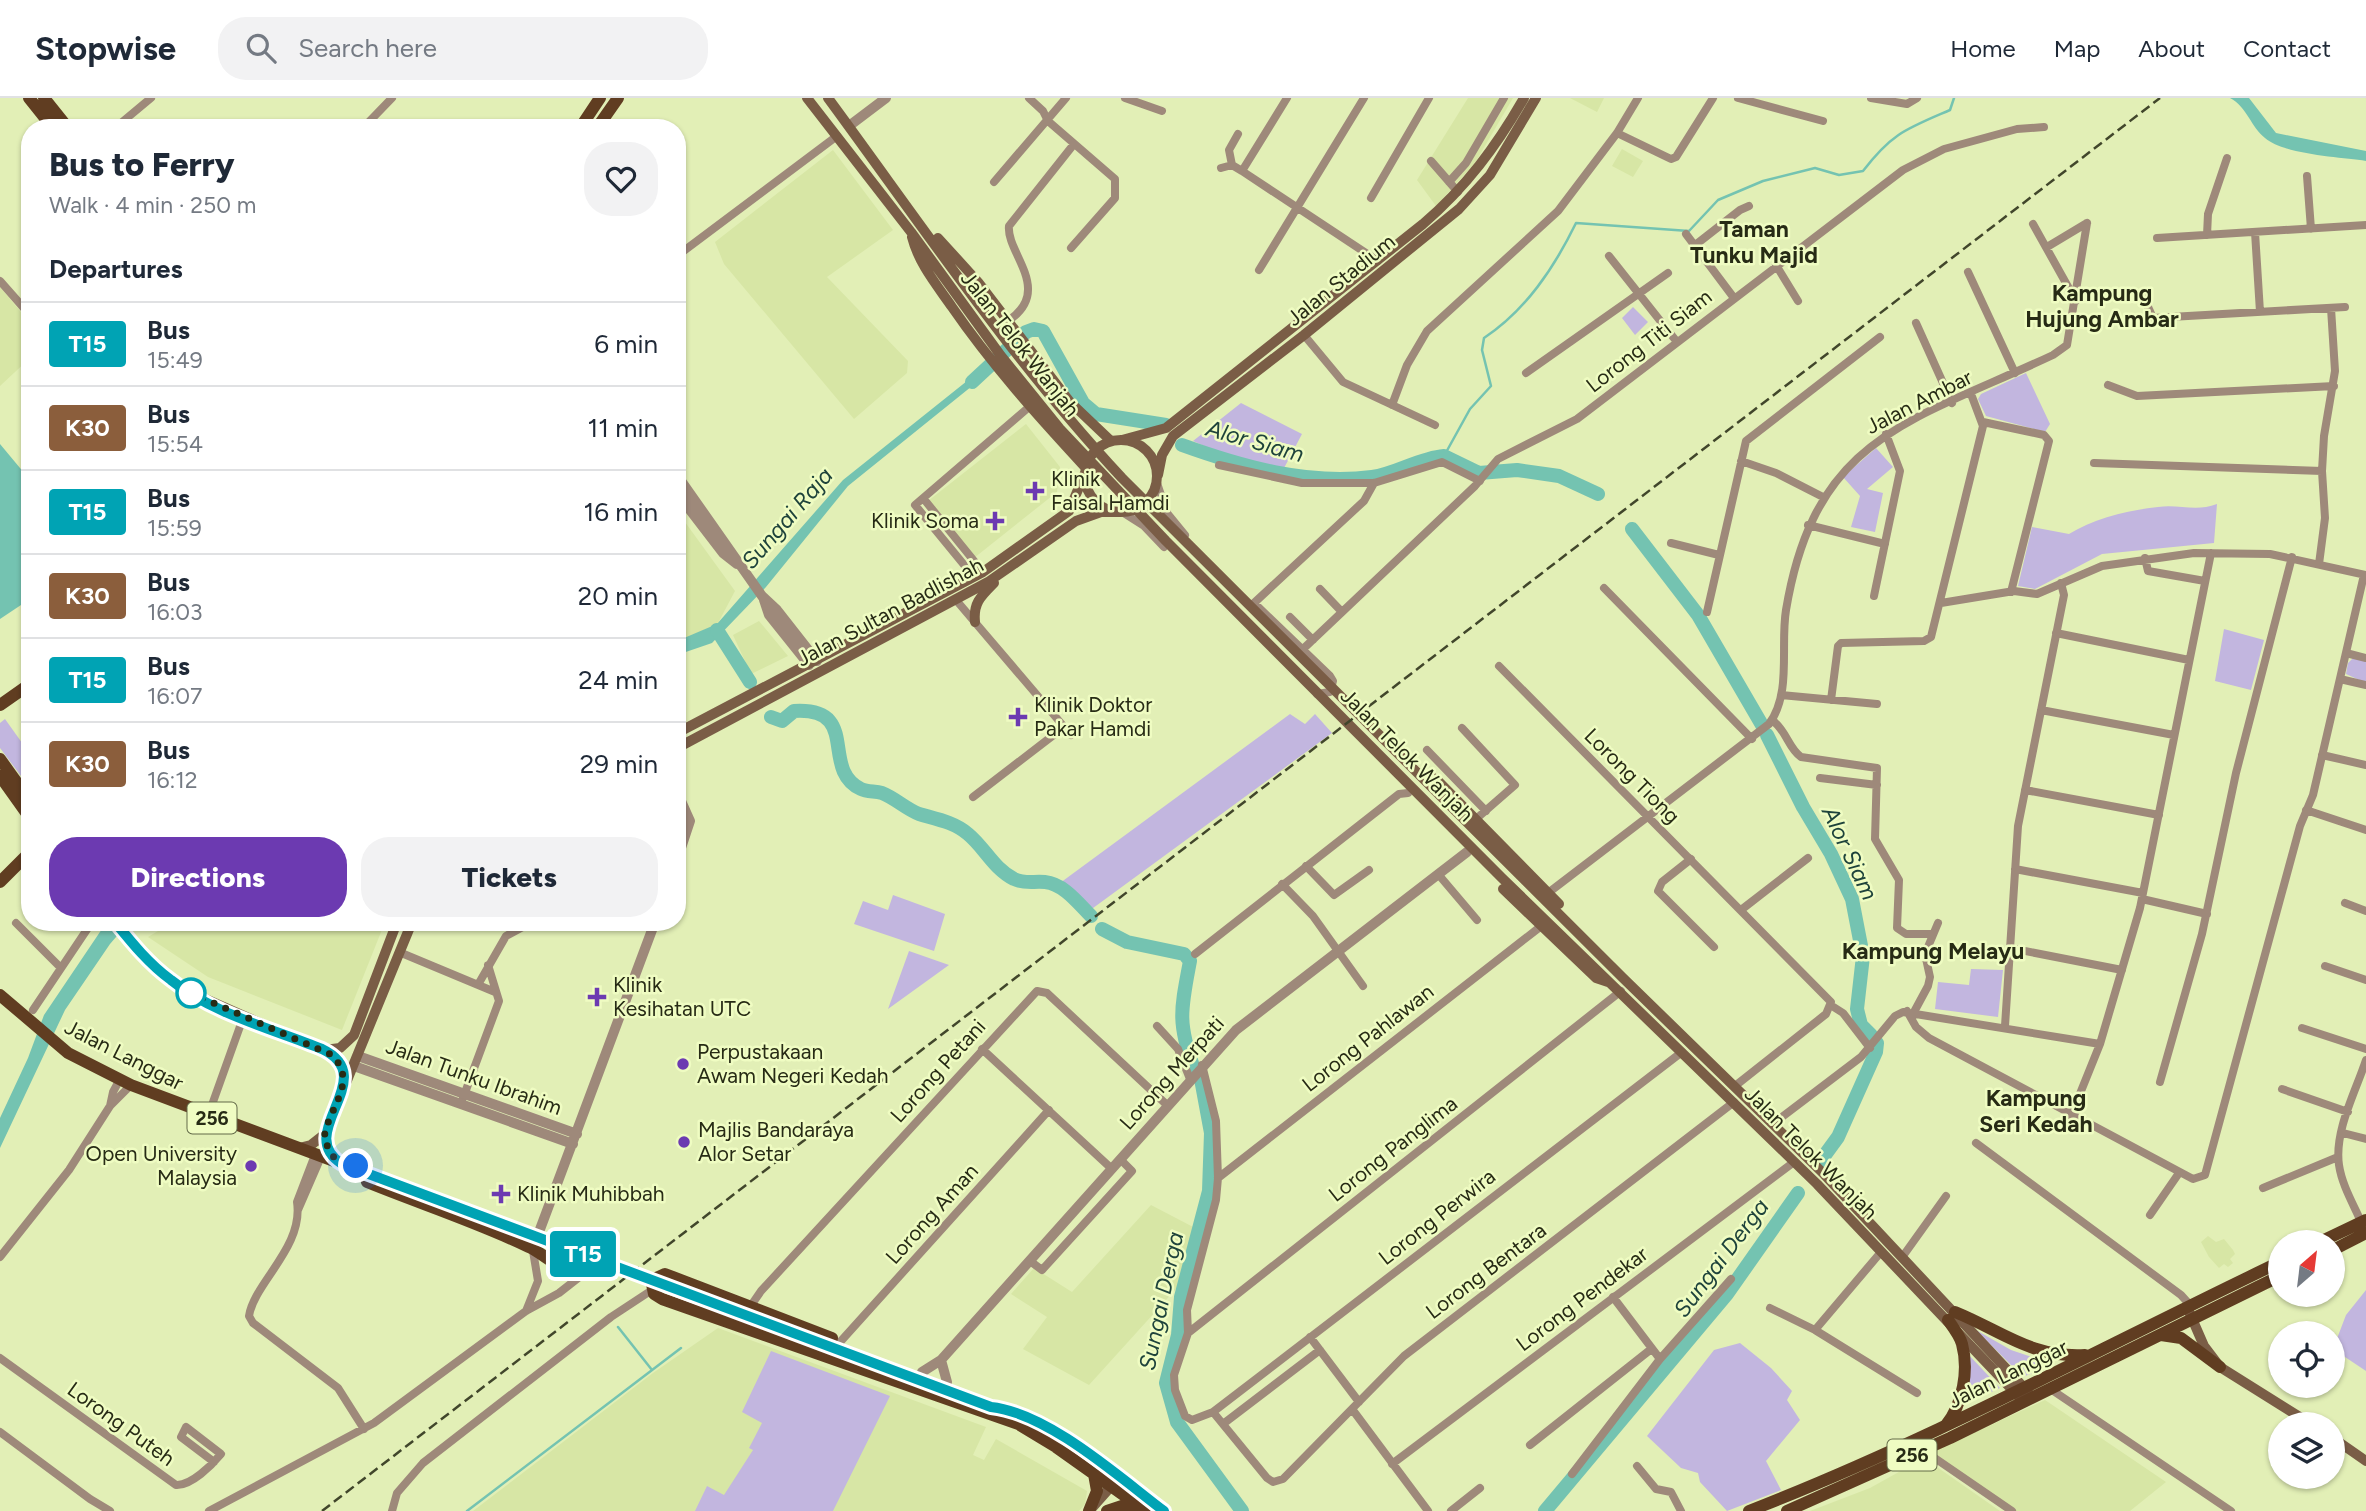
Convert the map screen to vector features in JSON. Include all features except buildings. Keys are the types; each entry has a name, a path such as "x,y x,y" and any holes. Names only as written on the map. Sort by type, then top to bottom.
{"main road":[{"path":"29,98 46,119"},
{"path":"44,98 61,119"},
{"path":"586,119 600,98"},
{"path":"603,119 618,98"},
{"name":"Jalan Telok Wanjah","path":"807,98 911,232 1054,403 1122,478 1569,924 1619,984 1682,1052 1794,1161 1881,1252 1952,1316"},
{"name":"Jalan Telok Wanjah","path":"828,98 905,202 970,302 1001,356 1060,429 1166,541 1560,933 1735,1086 1773,1123 1903,1256 1952,1316 2023,1394"},
{"name":"Jalan Stadium","path":"1116,441 1166,428 1378,261 1458,192 1501,138 1524,98"},
{"name":"Jalan Stadium","path":"1157,479 1162,455 1173,436 1304,335 1459,209 1490,175 1536,98"},
{"path":"905,202 978,282 1070,402 1116,441 1143,447 1151,455 1157,479 1144,504 1120,512 1103,507 1091,496 1086,470 1091,456 1116,441"},
{"path":"911,232 924,267 978,344 1011,388 1086,470"},
{"name":"Jalan Sultan Badlishah","path":"686,728 978,575 1069,511 1086,470"},
{"name":"Jalan Sultan Badlishah","path":"686,743 956,600 1076,521 1101,512 1120,512"},
{"path":"975,622 974,611 978,599 1014,564"},
{"path":"0,705 21,690"},
{"path":"0,760 21,789"},
{"path":"1425,773 1438,781 1548,892 1619,984 1596,978 1540,927 1408,793 1411,779 1425,773"},
{"path":"0,776 21,805"},
{"path":"0,881 21,862"},
{"path":"122,931 172,981 243,1018 322,1049 339,1063 343,1090"},
{"path":"322,1049 340,1048 354,1035 394,931"},
{"path":"295,1148 311,1145 325,1134 408,931"},
{"name":"Jalan Langgar","path":"0,995 52,1042 125,1082 208,1116 1024,1420 1164,1511"},
{"path":"320,1157 328,1167 530,1247 573,1273 587,1271 592,1262 590,1253 539,1232 383,1172 343,1165 328,1152 325,1134"},
{"path":"2345,1234 2365,1227"},
{"path":"2345,1241 2365,1227"},
{"name":"Jalan Langgar","path":"1749,1511 1769,1507 2023,1394 2049,1388 2161,1335 2190,1311 2268,1269"},
{"path":"665,1274 841,1341 947,1382 1024,1420 662,1299 652,1290 654,1279 665,1274"},
{"name":"Jalan Langgar","path":"1787,1511 1923,1450 2090,1355 2268,1281"},
{"path":"2190,1311 2204,1346 2220,1367"},
{"path":"1952,1316 2025,1347 2061,1355 2090,1355"},
{"path":"1944,1428 1958,1408 1964,1370 1962,1344 1952,1316"},
{"path":"2161,1335 2181,1338 2220,1367 2292,1412"},
{"name":"Jalan Langgar","path":"1024,1420 1094,1474 1119,1484 1143,1509"},
{"path":"2345,1446 2366,1461"},
{"path":"1089,1511 1097,1490 1094,1474"},
{"path":"1089,1511 1119,1484"},
{"path":"1105,1511 1119,1484"},
{"path":"1105,1511 1122,1506 1143,1509"}],"street":[{"path":"126,119 151,98"},
{"path":"372,119 392,98"},
{"path":"849,126 886,98"},
{"path":"1029,98 1043,111 1048,121 1111,173 1116,186 1115,198 1071,248"},
{"path":"994,182 1066,98"},
{"path":"1125,98 1161,111"},
{"path":"1242,171 1287,98"},
{"path":"1259,270 1364,98"},
{"path":"1371,198 1429,98"},
{"path":"1449,182 1466,163 1504,98"},
{"path":"1392,405 1407,365 1427,331 1545,225 1617,133 1638,98"},
{"path":"1617,133 1671,159 1676,157 1713,98"},
{"path":"1738,98 1823,121"},
{"path":"1871,98 1907,104 1917,98"},
{"name":"Lorong Titi Siam","path":"1482,479 1497,459 1577,419 1869,194 1922,159 2017,129 2044,127"},
{"path":"1238,134 1228,155 1232,165 1378,261"},
{"path":"686,249 836,136"},
{"path":"1010,323 1022,306 1027,286 1026,268 1009,237 1009,226 1074,144"},
{"path":"2207,235 2208,214 2227,158"},
{"path":"1431,161 1458,192"},
{"path":"1221,168 1232,165"},
{"path":"2307,176 2311,229"},
{"path":"1694,246 1740,209 1749,206"},
{"path":"2047,247 2087,223 2076,301"},
{"path":"2033,224 2076,301"},
{"path":"2157,238 2366,225"},
{"path":"2255,232 2260,312"},
{"path":"1686,234 1734,298"},
{"path":"1609,256 1677,342"},
{"path":"1776,265 1798,301"},
{"path":"1968,272 2015,373"},
{"path":"1526,373 1668,273"},
{"path":"0,281 21,305"},
{"path":"2143,296 2151,317 2345,307"},
{"name":"Jalan Ambar","path":"1548,892 1752,739 1772,720 1781,695 1785,614 1808,526 1823,497 1858,455 1886,434 2057,353 2067,345 2076,301"},
{"path":"2319,564 2325,518 2322,471 2324,436 2334,386 2332,308"},
{"path":"1916,323 1952,403"},
{"path":"1304,335 1343,382 1435,425"},
{"path":"1707,612 1718,555 1749,437 1880,337"},
{"path":"2108,385 2137,396 2334,386"},
{"path":"1831,700 1839,644 1928,640 1941,603 1983,422 1971,394"},
{"path":"978,575 915,505 1029,407"},
{"path":"1983,422 2043,435 2049,441 2011,592"},
{"path":"1874,596 1900,471 1886,434"},
{"path":"1741,461 1776,473 1823,497"},
{"path":"1219,465 1303,483 1374,483 1442,463 1482,479 1302,650"},
{"path":"2094,463 2322,471"},
{"path":"1120,512 1144,526 1291,672 1317,694 1326,695 1332,689 1333,681 1167,513 1157,479"},
{"path":"1254,603 1364,501 1374,483"},
{"path":"686,487 730,546 762,596 769,615 813,663"},
{"path":"923,498 978,575"},
{"path":"686,505 723,552 743,569"},
{"path":"1808,526 1885,544"},
{"path":"1671,543 1718,555"},
{"path":"1911,1012 1916,1027 1929,1038 2071,1116 2198,1180 2207,1171 2322,755 2365,575 2292,557 2211,553 2146,558 2102,566 2037,594 2011,592 1941,603"},
{"path":"2071,1116 2100,1044 2143,896 2211,553"},
{"path":"2160,1082 2207,914 2236,772 2292,557"},
{"path":"2146,558 2148,571 2205,580"},
{"path":"2005,1026 2015,869 2025,790 2064,596 2061,583"},
{"path":"1604,588 1752,739"},
{"path":"1320,589 1342,612"},
{"path":"956,600 1071,735"},
{"path":"1290,617 1313,640"},
{"path":"2056,633 2189,660"},
{"path":"2346,653 2366,658"},
{"name":"Lorong Tiong","path":"1499,666 1828,998 1832,1006 1843,1013 1870,1048"},
{"path":"2340,679 2366,685"},
{"path":"1781,695 1877,704"},
{"path":"2041,710 2174,735"},
{"path":"1772,720 1784,729 1797,755 1875,767 1878,772 1875,839 1899,880 1897,928 1903,933 1933,934"},
{"path":"973,797 1064,727"},
{"path":"1462,728 1516,785 1476,819"},
{"path":"1427,750 1486,811"},
{"path":"2322,755 2366,765"},
{"path":"1820,778 1877,785"},
{"path":"2025,790 2159,815"},
{"path":"1195,954 1399,794 1408,793"},
{"path":"2306,810 2366,830"},
{"path":"686,812 690,821 686,833"},
{"name":"Lorong Merpati","path":"922,1372 942,1360 1202,1065 1236,1030 1467,852"},
{"path":"1741,910 1808,858"},
{"path":"1690,859 1660,885 1658,891 1714,947"},
{"path":"1306,866 1334,895 1369,870"},
{"path":"2015,869 2143,896 2207,914"},
{"path":"1438,874 1477,920"},
{"path":"1282,884 1313,916 1363,986"},
{"path":"2344,903 2366,911"},
{"path":"16,923 21,928"},
{"path":"1911,1012 1928,986 1930,977 1924,954 1938,923"},
{"name":"Lorong Pahlawan","path":"1218,1178 1540,927"},
{"path":"24,931 60,967"},
{"path":"33,1010 86,931"},
{"path":"479,984 506,936 515,931"},
{"path":"539,1232 652,931"},
{"path":"2010,948 2122,970"},
{"path":"399,952 491,989 499,997"},
{"path":"463,1099 499,997 491,982 488,965"},
{"path":"2325,966 2366,980"},
{"name":"Lorong Panglima","path":"1188,1333 1619,984"},
{"name":"Lorong Petani","path":"750,1307 770,1280 1033,992 1044,991 1167,1105"},
{"path":"1735,1086 1826,1014 1832,1006"},
{"path":"1773,1123 1870,1048 1895,1016 1911,1012 2100,1044"},
{"path":"208,1116 243,1018"},
{"path":"1157,1026 1178,1049 1190,1079"},
{"path":"2302,1028 2366,1049"},
{"path":"982,1049 1112,1168"},
{"name":"Lorong Perwira","path":"1213,1412 1682,1052"},
{"name":"Jalan Tunku Ibrahim","path":"356,1061 575,1139"},
{"path":"1202,1065 1216,1121 1218,1178 1216,1200 1187,1310 1188,1333 1174,1375 1175,1390 1189,1419 1213,1412 1223,1424 1320,1349"},
{"path":"2365,1065 2348,1112 2338,1157 2343,1179 2365,1227"},
{"path":"0,1257 69,1170 125,1082"},
{"path":"2282,1089 2348,1112"},
{"name":"Lorong Bentara","path":"1223,1424 1273,1482 1283,1479 1412,1350 1734,1102"},
{"name":"Lorong Aman","path":"841,1341 1049,1110"},
{"path":"2343,1133 2366,1139"},
{"path":"1976,1143 2181,1295 2190,1311"},
{"path":"320,1157 298,1210 282,1259 249,1316 253,1323 338,1388 365,1429"},
{"path":"2263,1188 2338,1157"},
{"path":"1030,1261 1042,1270 1132,1171 1120,1159"},
{"name":"Lorong Pendekar","path":"1392,1464 1794,1161"},
{"path":"2150,1214 2176,1171"},
{"path":"1903,1256 1946,1196"},
{"path":"526,1311 538,1281 537,1259 530,1247"},
{"path":"1815,1330 1881,1252"},
{"path":"209,1511 365,1429 526,1311 559,1293 587,1271"},
{"path":"1572,1474 1661,1359 1731,1279"},
{"path":"392,1511 397,1493 423,1464 611,1317 652,1290"},
{"path":"1612,1297 1650,1350 1661,1359"},
{"path":"1770,1308 1815,1330 1917,1393"},
{"path":"1310,1337 1359,1402"},
{"path":"1530,1445 1650,1350"},
{"name":"Lorong Puteh","path":"0,1359 176,1485 186,1484 217,1459"},
{"path":"942,1360 947,1382"},
{"path":"2049,1388 2231,1511"},
{"path":"1352,1409 1428,1511"},
{"path":"186,1427 221,1452 217,1459 181,1437 186,1427"},
{"path":"0,1432 110,1511"},
{"path":"1923,1450 2012,1511"},
{"path":"1637,1466 1656,1489 1671,1492 1681,1511"},
{"path":"1451,1511 1480,1488"}],"shaded area":[{"path":"1468,98 1513,98 1475,163 1436,206 1417,180"},
{"path":"1570,98 1604,98 1597,112"},
{"path":"1622,149 1643,161 1633,177 1612,166"},
{"path":"833,150 893,230 827,277 908,361 907,373 854,419 724,264 715,242"},
{"path":"0,287 21,312 21,366 0,386"},
{"path":"1633,307 1648,322 1635,335 1622,318"},
{"path":"2026,373 2050,424 2045,432 1986,416 1978,399 1981,394"},
{"path":"1241,403 1302,434 1283,470 1227,456 1193,441"},
{"path":"1026,424 1060,467 1057,492 974,558 928,501"},
{"path":"1876,448 1893,467 1867,489 1883,493 1875,532 1851,527 1860,496 1843,477"},
{"path":"2217,504 2214,543 2102,554 2035,589 2018,586 2032,527 2069,534 2111,516 2135,510"},
{"path":"686,523 735,591 717,625 686,637"},
{"path":"759,621 788,656 751,674 733,635"},
{"path":"2224,629 2264,640 2251,690 2215,681"},
{"path":"2353,658 2366,661 2366,683 2346,674 2348,663"},
{"path":"1290,714 1305,724 1315,714 1332,733 1089,911 1060,883"},
{"path":"5,719 21,741 21,776 0,748 0,723"},
{"path":"893,895 945,914 934,951 854,924 863,901 888,910"},
{"path":"158,931 381,931 342,1030 208,977 148,937"},
{"path":"909,951 949,965 888,1009"},
{"path":"1971,969 2003,970 1998,1017 1935,1009 1938,982 1969,985"},
{"path":"1151,1205 1197,1229 1185,1279 1089,1385 1023,1349 1047,1317 1011,1294 1034,1268 1072,1292"},
{"path":"2208,1236 2216,1242 2224,1239 2233,1250 2235,1254 2230,1259 2233,1263 2228,1267 2224,1264 2219,1268 2209,1257 2201,1242"},
{"path":"2366,1290 2366,1371 2345,1357 2344,1321"},
{"path":"718,1328 986,1427 973,1455 984,1460 996,1439 1087,1491 1085,1504 1079,1511 473,1511 653,1373"},
{"path":"1976,1330 2011,1350 2053,1364 2023,1377"},
{"path":"1740,1343 1771,1368 1792,1391 1787,1400 1800,1420 1766,1461 1781,1490 1727,1511 1700,1482 1698,1473 1681,1468 1647,1436 1714,1350"},
{"path":"771,1351 890,1396 833,1511 695,1511 707,1486 724,1495 753,1450 749,1448 762,1423 742,1412"},
{"path":"1967,1353 2000,1388 1965,1404"},
{"path":"2045,1400 2166,1482 2130,1511 2015,1511 1930,1453"},
{"path":"1924,1458 2000,1511 1810,1511 1870,1488"}],"water":[{"path":"2230,98 2249,98 2276,133 2366,151 2366,161 2299,152 2274,144 2260,133 2241,106"},
{"name":"Sungai Raja","path":"986,371 982,378 848,486 766,587 712,643 686,652 686,637 717,624 843,480 977,373"},
{"path":"0,444 21,469 21,605 0,619"},
{"path":"101,931 121,931 65,1010 0,1148 0,1118 28,1058 44,1015"}],"waterway":[{"path":"1444,456 1470,409 1491,386 1482,350 1484,338 1513,315 1538,287 1576,223 1689,231 1718,200 1763,181 1815,168 1839,175 1863,171 1883,148 1901,133 1950,110 1954,98"},
{"name":"Alor Siam","path":"972,382 1026,332 1034,329 1043,331 1083,403 1096,414 1166,425"},
{"name":"Alor Siam","path":"1182,445 1252,467 1323,478 1372,477 1444,456 1479,473 1517,470 1559,476 1598,494"},
{"name":"Alor Siam","path":"1632,529 1698,615 1762,725"},
{"name":"Sungai Derga","path":"717,630 750,682"},
{"name":"Sungai Derga","path":"771,717 782,721 794,711 815,712 827,719 834,729 842,768 849,780 861,789 882,793 914,812 957,827 968,834 995,864 1014,879 1058,886 1091,916"},
{"name":"Alor Siam","path":"1767,735 1852,899 1863,956 1857,1009 1861,1025 1871,1035"},
{"name":"Sungai Derga","path":"1102,929 1127,942 1184,954 1190,961 1182,1015 1185,1039 1194,1069"},
{"name":"Alor Siam","path":"1819,1163 1838,1137 1876,1052 1877,1043"},
{"name":"Sungai Derga","path":"1201,1079 1211,1133 1209,1191 1181,1297 1178,1335 1166,1383 1177,1422 1242,1511"},
{"name":"Sungai Derga","path":"1545,1511 1727,1294 1798,1193"},
{"path":"618,1327 652,1370"},
{"path":"467,1511 681,1348"}],"railway":[{"path":"322,1511 2160,98"}],"bus line":[{"name":"T15","path":"123,931 156,968 191,994 322,1049 336,1059 342,1068 343,1090 324,1140 328,1152 336,1161 991,1407 1026,1415 1106,1466 1164,1511"}],"place":[{"name":"Klinik Faisal Hamdi","path":"1035,491"},
{"name":"Klinik Soma","path":"995,521"},
{"name":"Klinik Doktor Pakar Hamdi","path":"1018,717"},
{"name":"Klinik Kesihatan UTC","path":"597,997"},
{"name":"Perpustakaan Awam Negeri Kedah","path":"683,1064"},
{"name":"Majlis Bandaraya Alor Setar","path":"684,1142"},
{"name":"Open University Malaysia","path":"251,1166"},
{"name":"Klinik Muhibbah","path":"501,1194"}],"district":[{"name":"Taman Tunku Majid","path":"1754,242"},
{"name":"Kampung Hujung Ambar","path":"2102,306"},
{"name":"Kampung Melayu","path":"1933,951"},
{"name":"Kampung Seri Kedah","path":"2036,1111"}],"route":[{"path":"191,993 332,1055 342,1068 343,1090 324,1140 328,1152 336,1161 345,1166 356,1166"}]}
